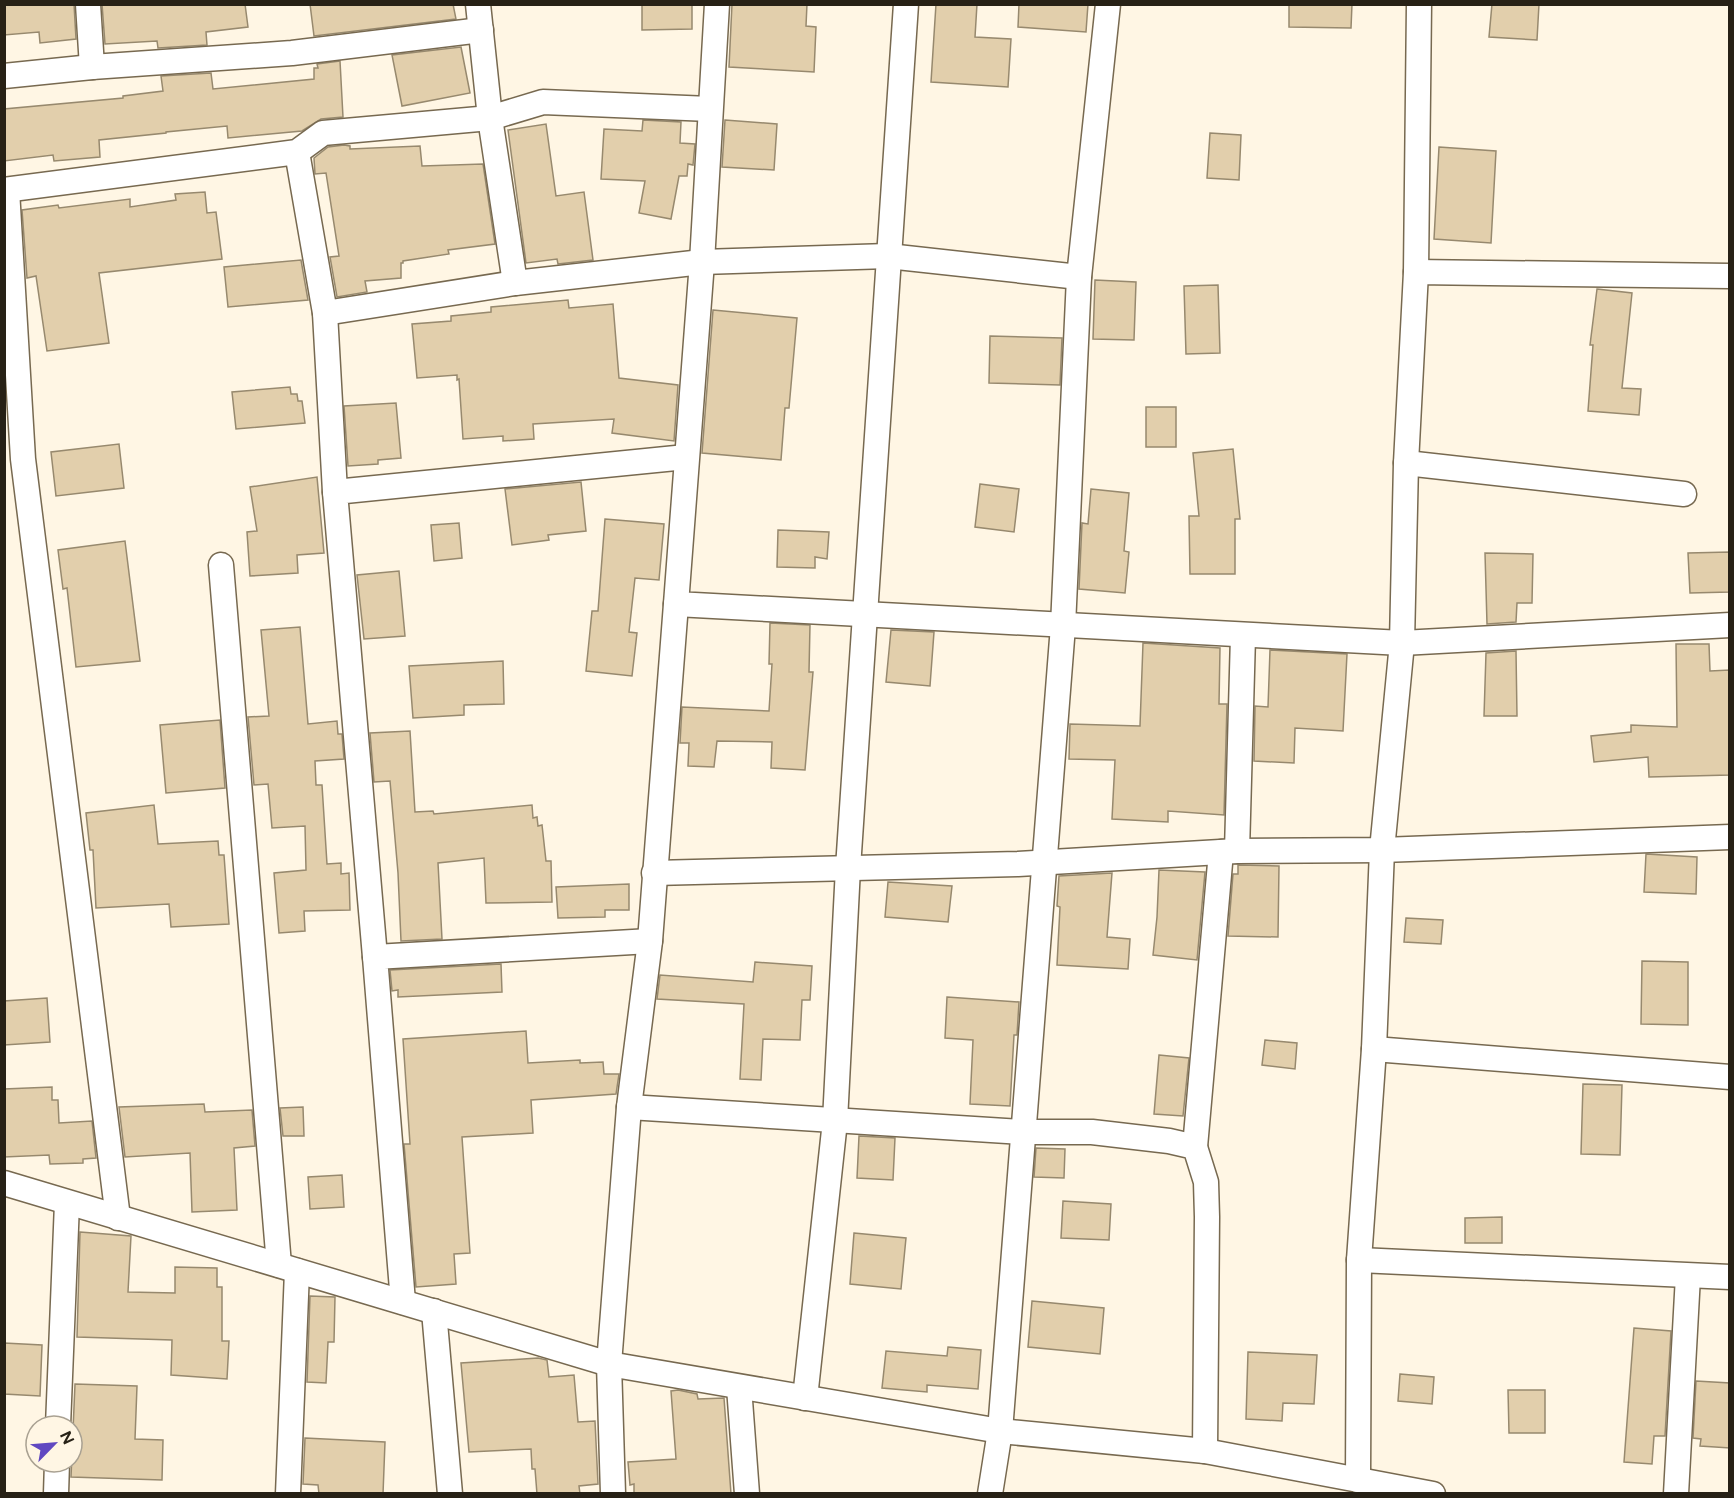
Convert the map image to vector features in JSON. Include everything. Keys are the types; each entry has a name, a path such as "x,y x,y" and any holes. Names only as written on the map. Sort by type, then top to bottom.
{"street":[{"path":"88,4 92,67"},
{"path":"478,4 490,118 515,283"},
{"path":"613,1494 609,1364 629,1107 650,941 702,262 717,4"},
{"path":"805,1398 835,1121 848,868 906,4"},
{"path":"990,1494 1000,1431 1063,626 1079,277 1108,4"},
{"path":"1358,1480 1359,1260 1374,1049 1382,850 1402,644 1406,463 1416,272 1419,4"},
{"path":"4,76 92,67 291,53 482,30"},
{"path":"118,1218 14,461 6,190 297,152 324,133 490,118 543,102 710,109"},
{"path":"297,152 325,312 335,492 404,1302"},
{"path":"325,312 515,283 702,262 888,256 1079,277"},
{"path":"1416,272 1730,276"},
{"path":"335,492 686,457"},
{"path":"1406,463 1684,494"},
{"path":"221,565 288,1268 288,1494"},
{"path":"676,604 1402,644 1730,625"},
{"path":"1205,1451 1206,1182 1195,1147 1229,852 1243,636"},
{"path":"654,873 1045,862 1229,852 1382,850 1730,837"},
{"path":"375,957 650,941"},
{"path":"1374,1049 1730,1077"},
{"path":"629,1107 1023,1132 1092,1132 1195,1147"},
{"path":"4,1184 609,1364 1000,1431 1205,1451 1433,1494"},
{"path":"58,1414 67,1203"},
{"path":"1359,1260 1688,1276 1730,1276"},
{"path":"1676,1494 1688,1276"},
{"path":"434,1311 450,1494"},
{"path":"739,1387 747,1494"},
{"path":"56,1494 57,1474"}],"building":[{"path":"4,4 74,4 76,39 40,43 39,32 4,35"},
{"path":"102,4 245,4 248,27 206,32 207,45 158,48 157,41 105,44"},
{"path":"310,4 453,4 456,19 314,36"},
{"path":"642,4 692,4 692,29 642,30"},
{"path":"732,4 807,4 806,26 816,27 814,72 729,67"},
{"path":"936,4 977,4 975,37 1011,39 1008,87 931,82"},
{"path":"1019,4 1088,4 1086,32 1018,27"},
{"path":"1289,4 1352,4 1351,28 1289,27"},
{"path":"1492,4 1539,4 1537,40 1489,37"},
{"path":"461,47 470,93 402,106 392,55"},
{"path":"340,61 343,117 321,119 302,131 228,138 227,126 166,132 99,140 100,157 54,161 53,155 4,161 4,109 123,98 123,96 163,91 161,76 211,73 213,89 314,79 314,68 318,68 317,64"},
{"path":"643,120 681,122 680,143 695,144 693,165 688,164 687,176 679,176 671,219 639,213 645,181 601,179 604,129 642,131"},
{"path":"725,120 777,124 774,170 722,167"},
{"path":"546,124 556,196 584,192 593,260 558,264 557,259 526,263 508,130"},
{"path":"1210,133 1241,135 1239,180 1207,178"},
{"path":"350,146 350,149 420,146 422,166 483,164 495,244 448,250 449,254 403,261 401,278 365,281 367,292 337,297 330,257 339,256 326,173 315,174 314,158 328,147"},
{"path":"1439,147 1496,151 1491,243 1434,239"},
{"path":"205,192 207,213 216,212 222,259 99,273 109,343 47,351 36,276 27,278 22,210 130,199 130,207 176,200 175,194"},
{"path":"301,260 308,300 228,307 224,267"},
{"path":"1095,280 1136,282 1134,340 1093,339"},
{"path":"1218,285 1220,353 1186,354 1184,286"},
{"path":"1597,289 1632,293 1622,388 1641,389 1639,415 1588,411 1593,345 1590,345"},
{"path":"568,300 569,308 613,304 619,378 678,385 674,441 612,433 614,419 533,424 534,439 503,441 503,436 463,439 457,375 417,378 412,324 451,321 451,316 491,312 491,307"},
{"path":"713,310 797,318 789,408 785,408 781,460 702,453"},
{"path":"990,336 1062,338 1060,385 989,383"},
{"path":"290,387 291,394 297,394 298,401 302,401 305,423 236,429 232,392"},
{"path":"396,403 401,458 378,460 378,464 348,466 344,406"},
{"path":"1146,407 1176,407 1176,447 1146,447"},
{"path":"119,444 124,488 56,496 51,452"},
{"path":"1233,449 1240,519 1235,519 1235,574 1190,574 1189,516 1199,516 1193,453"},
{"path":"317,477 324,553 297,555 298,573 250,576 247,532 257,531 250,487"},
{"path":"581,482 586,531 548,535 549,540 512,545 505,489"},
{"path":"980,484 1019,489 1014,532 975,527"},
{"path":"1091,489 1129,493 1124,551 1129,552 1125,593 1079,589 1082,523 1088,524"},
{"path":"605,519 664,524 659,580 635,578 629,632 637,633 632,676 586,671 592,611 598,611"},
{"path":"459,523 462,558 434,561 431,525"},
{"path":"778,530 829,532 827,559 815,557 815,568 777,567"},
{"path":"125,541 140,661 76,667 67,588 63,589 58,550"},
{"path":"1730,552 1730,592 1690,593 1688,553"},
{"path":"1485,553 1533,554 1532,603 1517,603 1516,622 1487,624"},
{"path":"399,571 405,636 364,639 357,575"},
{"path":"770,623 810,625 809,672 813,672 805,770 771,768 772,742 717,741 714,767 688,766 689,743 680,743 682,707 769,711 772,664 769,664"},
{"path":"300,627 308,724 337,721 338,734 342,734 344,759 315,761 316,785 322,785 327,864 341,863 341,874 349,873 350,910 304,911 305,931 279,933 274,873 306,870 305,826 272,828 268,784 254,785 248,717 269,716 261,630"},
{"path":"891,630 934,632 930,686 886,682"},
{"path":"1143,643 1220,648 1219,704 1227,704 1224,815 1168,811 1168,822 1112,819 1115,760 1069,759 1070,724 1140,726"},
{"path":"1676,644 1709,644 1710,671 1730,670 1730,775 1649,777 1648,757 1594,762 1591,736 1631,732 1631,725 1677,727"},
{"path":"1270,650 1347,654 1343,731 1295,728 1294,763 1254,761 1255,706 1268,707"},
{"path":"1516,651 1517,716 1484,716 1486,653"},
{"path":"503,661 504,704 464,705 464,715 413,718 409,666"},
{"path":"220,720 225,788 166,793 160,725"},
{"path":"410,731 415,812 433,811 434,814 532,805 533,818 537,817 538,826 542,825 546,861 551,861 552,902 486,903 484,858 438,863 442,939 401,941 390,781 374,782 370,733"},
{"path":"154,805 158,844 218,841 219,855 224,855 229,924 171,927 169,904 96,908 93,850 90,850 86,813"},
{"path":"1646,854 1697,857 1696,894 1644,892"},
{"path":"1238,865 1279,866 1278,937 1228,936 1233,874 1238,874"},
{"path":"1159,870 1205,872 1197,960 1153,955"},
{"path":"1112,873 1107,937 1130,939 1128,969 1057,965 1059,876"},
{"path":"888,882 952,886 948,922 885,917"},
{"path":"629,884 629,910 605,910 605,917 558,918 556,887"},
{"path":"1406,918 1443,920 1441,944 1404,942"},
{"path":"1642,961 1688,962 1688,1025 1641,1024"},
{"path":"755,962 812,966 810,1000 802,1000 800,1040 763,1039 761,1080 740,1079 744,1004 657,999 660,975 753,982"},
{"path":"501,964 502,992 398,997 398,990 392,991 390,970"},
{"path":"947,997 1019,1002 1017,1035 1014,1035 1010,1106 970,1104 973,1040 945,1038"},
{"path":"47,998 50,1042 4,1045 4,1001"},
{"path":"526,1031 528,1063 580,1060 580,1063 603,1062 604,1074 619,1074 616,1094 531,1100 533,1133 462,1137 470,1253 454,1254 456,1284 416,1287 404,1144 410,1144 403,1039"},
{"path":"1265,1040 1297,1043 1295,1069 1262,1065"},
{"path":"1159,1055 1189,1058 1183,1116 1154,1114"},
{"path":"1583,1084 1622,1085 1620,1155 1581,1154"},
{"path":"52,1087 52,1100 58,1100 59,1123 92,1121 96,1158 83,1159 83,1163 50,1164 49,1155 4,1157 4,1089"},
{"path":"204,1104 205,1112 252,1110 255,1146 234,1148 237,1210 192,1212 190,1153 125,1157 119,1107"},
{"path":"303,1107 304,1136 283,1136 280,1108"},
{"path":"859,1136 895,1138 893,1180 857,1178"},
{"path":"1036,1148 1065,1149 1064,1178 1034,1177"},
{"path":"342,1175 344,1207 310,1209 308,1177"},
{"path":"1063,1201 1111,1204 1109,1240 1061,1238"},
{"path":"1502,1217 1502,1243 1465,1243 1465,1218"},
{"path":"80,1232 131,1236 128,1292 175,1293 175,1267 217,1268 217,1287 222,1287 222,1341 229,1341 227,1379 171,1375 172,1340 77,1337"},
{"path":"854,1233 906,1238 901,1289 850,1284"},
{"path":"310,1296 335,1297 334,1342 328,1342 326,1383 307,1382"},
{"path":"1032,1301 1104,1308 1100,1354 1028,1347"},
{"path":"1634,1328 1671,1331 1665,1436 1654,1436 1652,1464 1624,1462"},
{"path":"4,1343 42,1345 40,1396 4,1394"},
{"path":"948,1347 981,1350 978,1389 927,1385 927,1392 882,1388 886,1351 947,1356"},
{"path":"1248,1352 1317,1355 1314,1404 1283,1403 1282,1421 1246,1419"},
{"path":"538,1358 547,1360 549,1377 574,1375 578,1422 595,1421 598,1484 579,1486 580,1494 537,1494 531,1449 469,1452 461,1363"},
{"path":"1400,1374 1434,1377 1432,1404 1398,1401"},
{"path":"1696,1381 1730,1383 1730,1448 1700,1446 1701,1439 1693,1438"},
{"path":"75,1384 137,1386 135,1439 163,1440 162,1480 71,1477 71,1474 84,1474 84,1414 74,1414"},
{"path":"1508,1390 1545,1390 1545,1433 1509,1433"},
{"path":"671,1391 697,1394 698,1399 724,1398 731,1494 634,1494 634,1484 630,1485 628,1462 676,1459"},
{"path":"305,1438 385,1442 383,1494 319,1494 318,1485 303,1484"}]}
